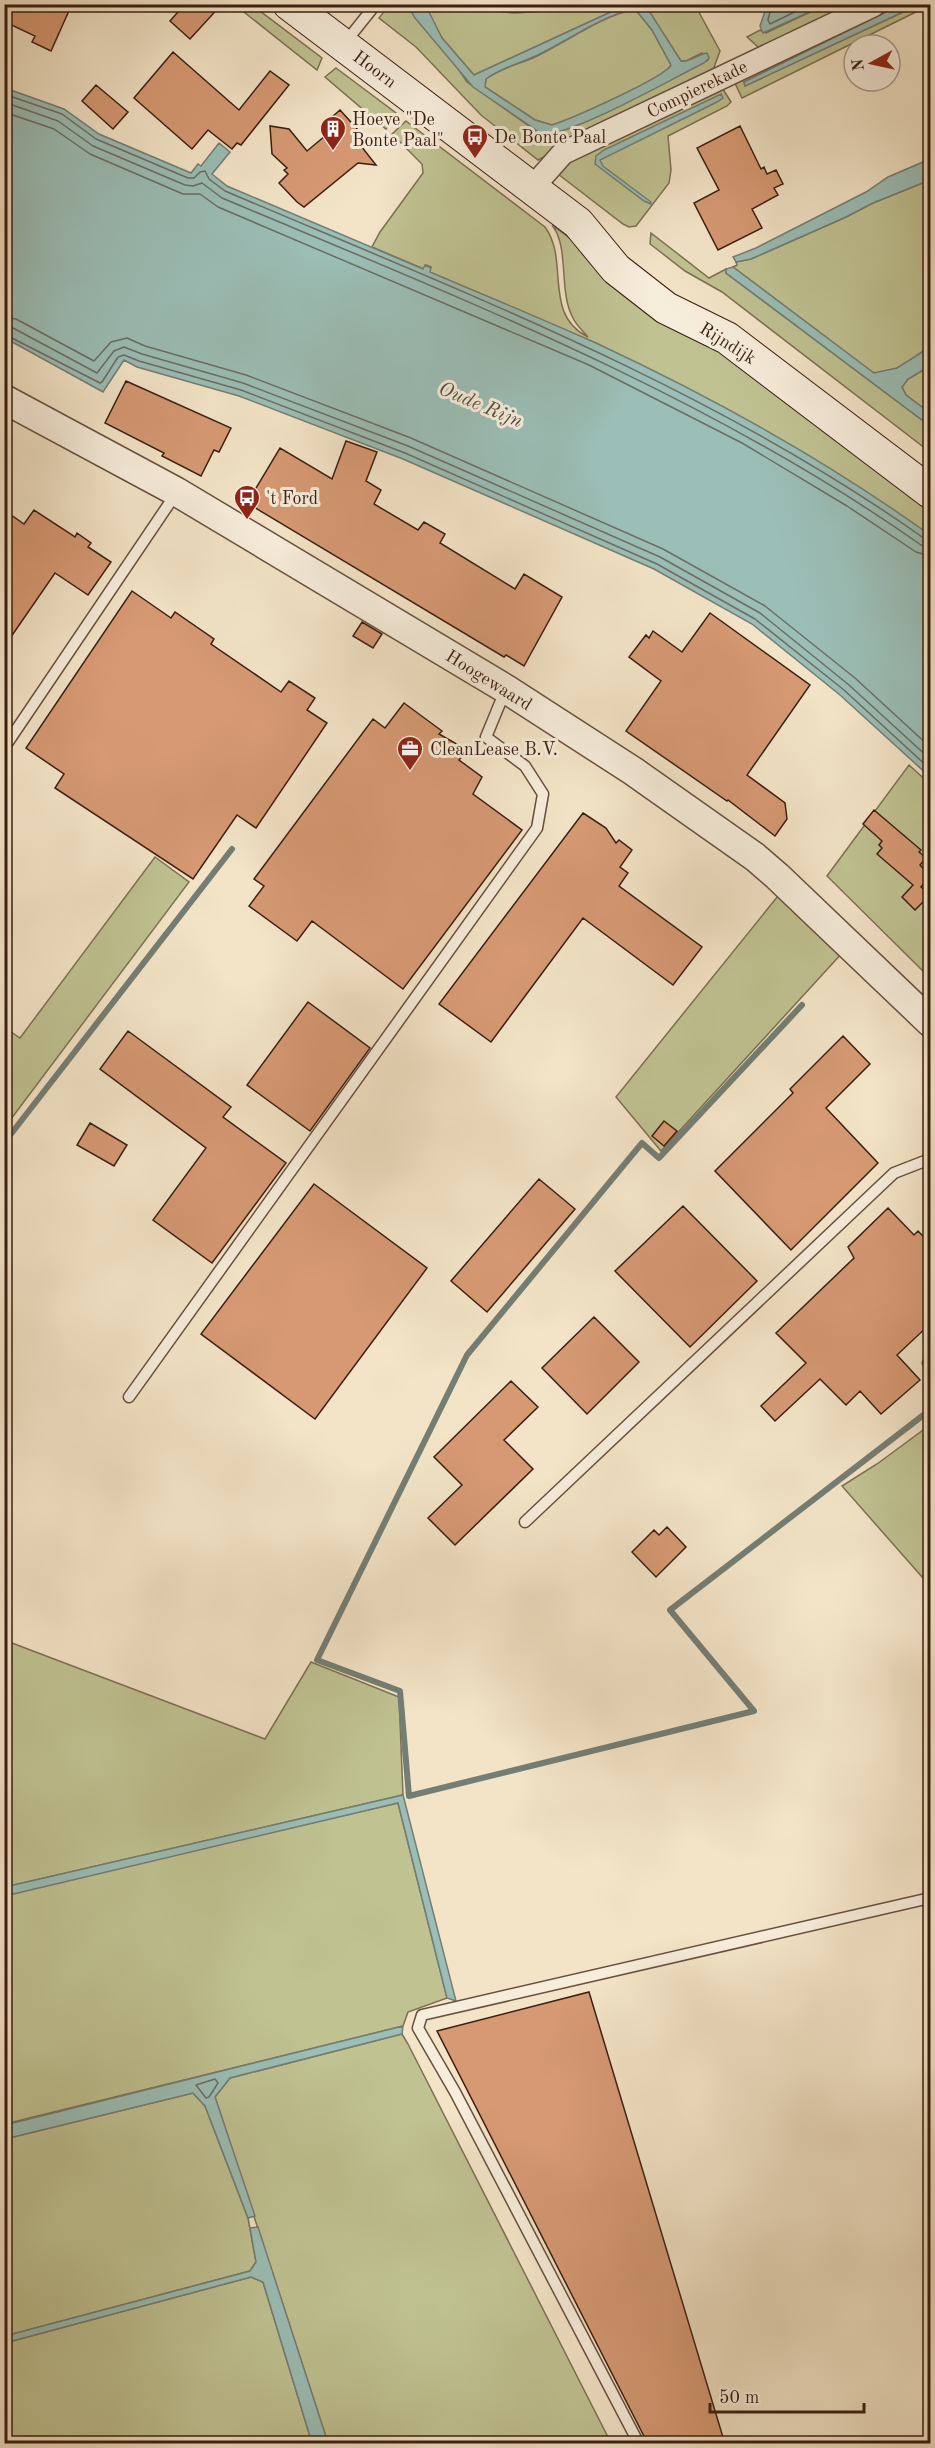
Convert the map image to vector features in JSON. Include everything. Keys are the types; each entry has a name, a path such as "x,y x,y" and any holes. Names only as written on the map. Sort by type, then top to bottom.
{"main road":[{"name":"Hoorn","path":"297,8 532,188"},
{"name":"Rijndijk","path":"532,188 578,223 616,269 666,308 727,338 930,492"}],"street":[{"name":"Compierekade","path":"532,188 563,153 874,4"},
{"name":"Hoogewaard","path":"4,399 177,492 506,689 633,771 755,857 833,928 930,1022"}],"lane":[{"path":"343,45 376,4"},
{"path":"4,747 177,492"},
{"path":"129,1397 537,828 543,794 525,766 486,737 506,689"},
{"path":"525,1522 894,1173 930,1159"},
{"path":"639,2444 455,2092 418,2028 422,2015 930,1898"}],"green space":[{"path":"235,5 252,5 322,58 317,70"},
{"path":"389,5 415,5 467,82 536,131 555,134 611,110 708,60 702,53 681,61 644,5 695,5 720,51 713,70 538,160 481,115 416,47 379,18"},
{"path":"424,5 487,5 503,12 515,13 589,8 589,5 626,5 474,75 442,38"},
{"path":"825,5 862,5 767,46 758,47 747,37 760,30 766,33"},
{"path":"885,5 900,5 744,82 745,86 842,41 842,49 742,98 733,79"},
{"path":"918,5 930,5 873,33 858,33"},
{"path":"635,9 652,30 671,65 665,71 635,88 552,125 535,120 485,87 486,79 497,72 533,58 583,30 622,12"},
{"path":"336,68 396,113 386,129 325,77"},
{"path":"721,86 731,102 727,106 668,136 671,170 669,183 636,226 629,227 623,224 558,174 577,156"},
{"path":"406,121 545,227 556,255 561,301 565,315 574,327 588,337 576,323 569,307 561,245 552,225 741,366 930,512 930,535 806,454 677,384 598,344 429,272 431,267 426,265 424,269 372,247 380,232 423,173 422,164 392,134"},
{"path":"930,180 930,347 896,369 880,373 872,372 733,267 737,265 736,262 751,259 873,203"},
{"path":"651,233 709,278 726,269 726,273 930,426 930,452 722,292 685,271 650,244"},
{"path":"930,366 930,413 906,395 902,387 908,379"},
{"path":"909,765 930,784 930,978 827,876"},
{"path":"155,857 189,882 5,1127 5,1028 20,1038"},
{"path":"782,891 843,952 661,1151 616,1097"},
{"path":"930,1425 930,1586 842,1486 877,1464"},
{"path":"4,1640 265,1739 311,1662 399,1697 403,1795 5,1887"},
{"path":"398,1803 447,1998 408,2012 403,2026 5,2124 4,1894"},
{"path":"402,2034 611,2443 328,2443 215,2097 230,2078"},
{"path":"193,2093 205,2106 248,2218 256,2262 250,2271 5,2336 5,2139"},
{"path":"251,2277 263,2282 312,2443 5,2444 5,2343"}],"water":[{"path":"415,4 426,6 442,38 474,75 626,5 646,6 681,61 688,61 707,53 709,58 704,63 597,117 555,133 542,134 473,87 412,13","holes":["635,9 652,30 671,65 665,71 616,98 552,125 535,120 485,87 486,79 497,72 533,57 596,23 622,12"]},
{"path":"767,4 825,5 763,33 760,26"},
{"path":"900,5 918,5 858,33 843,33"},
{"path":"842,34 842,41 745,86 744,82"},
{"name":"Oude Rijn","path":"5,88 64,109 99,134 191,173 198,164 201,166 219,143 230,152 212,174 227,186 423,269 425,265 431,268 430,272 577,335 684,386 810,456 930,535 930,777 840,695 752,624 654,569 403,459 239,396 137,367 124,360 103,392 5,338"},
{"path":"721,94 723,98 717,102 600,160 603,166 651,204 595,164 596,156 604,150"},
{"path":"930,159 930,180 873,203 751,259 736,262 733,257 756,248 866,192 888,177"},
{"path":"733,267 874,373 897,368 930,347 930,366 908,379 902,387 906,395 930,413 930,426 726,273 726,269"},
{"path":"403,1795 456,2001 447,1998 398,1803 5,1896 5,1887"},
{"path":"403,2026 402,2034 230,2078 215,2097 255,2216 248,2218 205,2106 193,2093 5,2139 5,2125"},
{"path":"258,2227 328,2443 312,2443 263,2282 251,2277 5,2343 5,2336 250,2271 256,2262 250,2228"}],"building":[{"path":"14,4 72,4 51,51 32,42 35,36 5,22"},
{"path":"185,4 222,4 190,39 170,21"},
{"path":"173,52 239,110 270,71 289,85 241,145 237,143 232,149 208,130 192,149 134,98"},
{"path":"96,85 128,112 113,129 82,101"},
{"name":"Hoeve \"De Bonte Paal\"","path":"340,110 368,141 361,146 376,165 358,163 304,207 279,183 288,174 284,170 287,168 272,154 270,126 289,129 307,151 331,131 325,123"},
{"path":"740,126 761,169 764,167 767,174 776,170 783,184 774,188 778,195 752,209 762,228 718,250 694,203 719,190 697,148"},
{"path":"126,381 231,428 219,452 214,450 201,476 162,456 164,453 105,423"},
{"path":"346,441 377,452 366,481 381,490 374,504 418,530 424,522 445,534 440,543 515,589 524,574 562,597 524,666 506,655 504,657 247,503 280,448 332,479"},
{"path":"4,510 24,524 34,510 75,537 77,533 91,543 88,547 111,562 88,595 55,573 4,647"},
{"path":"132,591 171,618 175,612 214,639 211,644 281,692 289,681 315,698 307,710 327,723 256,828 237,815 193,879 55,788 64,774 26,748"},
{"path":"710,613 810,685 747,775 785,803 787,819 775,836 728,800 626,731 661,681 629,657 646,635 649,638 653,631 682,652"},
{"path":"362,622 382,634 373,648 353,636"},
{"path":"404,703 442,731 439,734 467,750 459,760 482,777 473,794 522,830 403,989 312,921 297,941 249,906 264,886 254,879 373,719 385,728"},
{"path":"874,810 921,850 919,852 926,858 920,865 930,876 921,887 930,895 915,910 902,897 913,885 877,854 882,848 879,845 882,841 863,824"},
{"path":"583,813 606,828 616,843 619,840 632,850 620,867 628,873 619,886 702,947 673,985 583,918 491,1042 439,1004"},
{"path":"308,1002 370,1048 310,1131 247,1085"},
{"path":"128,1031 231,1107 223,1117 286,1163 212,1263 153,1220 206,1148 100,1069"},
{"path":"843,1036 870,1064 826,1108 878,1163 791,1250 715,1171 793,1093 790,1089"},
{"path":"664,1121 677,1131 664,1146 652,1136"},
{"path":"90,1123 127,1145 114,1166 77,1145"},
{"path":"539,1179 575,1209 487,1312 451,1281"},
{"path":"314,1184 427,1268 315,1419 201,1334"},
{"path":"683,1206 757,1281 690,1347 615,1271"},
{"path":"888,1208 914,1235 918,1231 930,1243 930,1324 897,1355 920,1380 881,1414 860,1391 846,1405 820,1379 775,1421 761,1406 806,1363 776,1333 854,1258 848,1247"},
{"path":"594,1317 639,1362 587,1414 542,1368"},
{"path":"511,1381 538,1407 504,1440 533,1469 455,1545 428,1518 462,1485 434,1457"},
{"path":"667,1527 686,1547 656,1577 632,1552 654,1530 659,1535"},
{"path":"589,1992 725,2444 648,2444 437,2031"}],"waterway":[{"path":"4,1143 232,849"},
{"path":"802,1005 659,1158 642,1143 467,1355 317,1660 400,1691 409,1796 754,1711 670,1610 930,1410"}],"place":[{"name":"Hoeve \"De Bonte Paal\"","path":"333,152"},
{"name":"De Bonte Paal","path":"475,160"},
{"name":"'t Ford","path":"247,521"},
{"name":"CleanLease B.V.","path":"410,772"}]}
